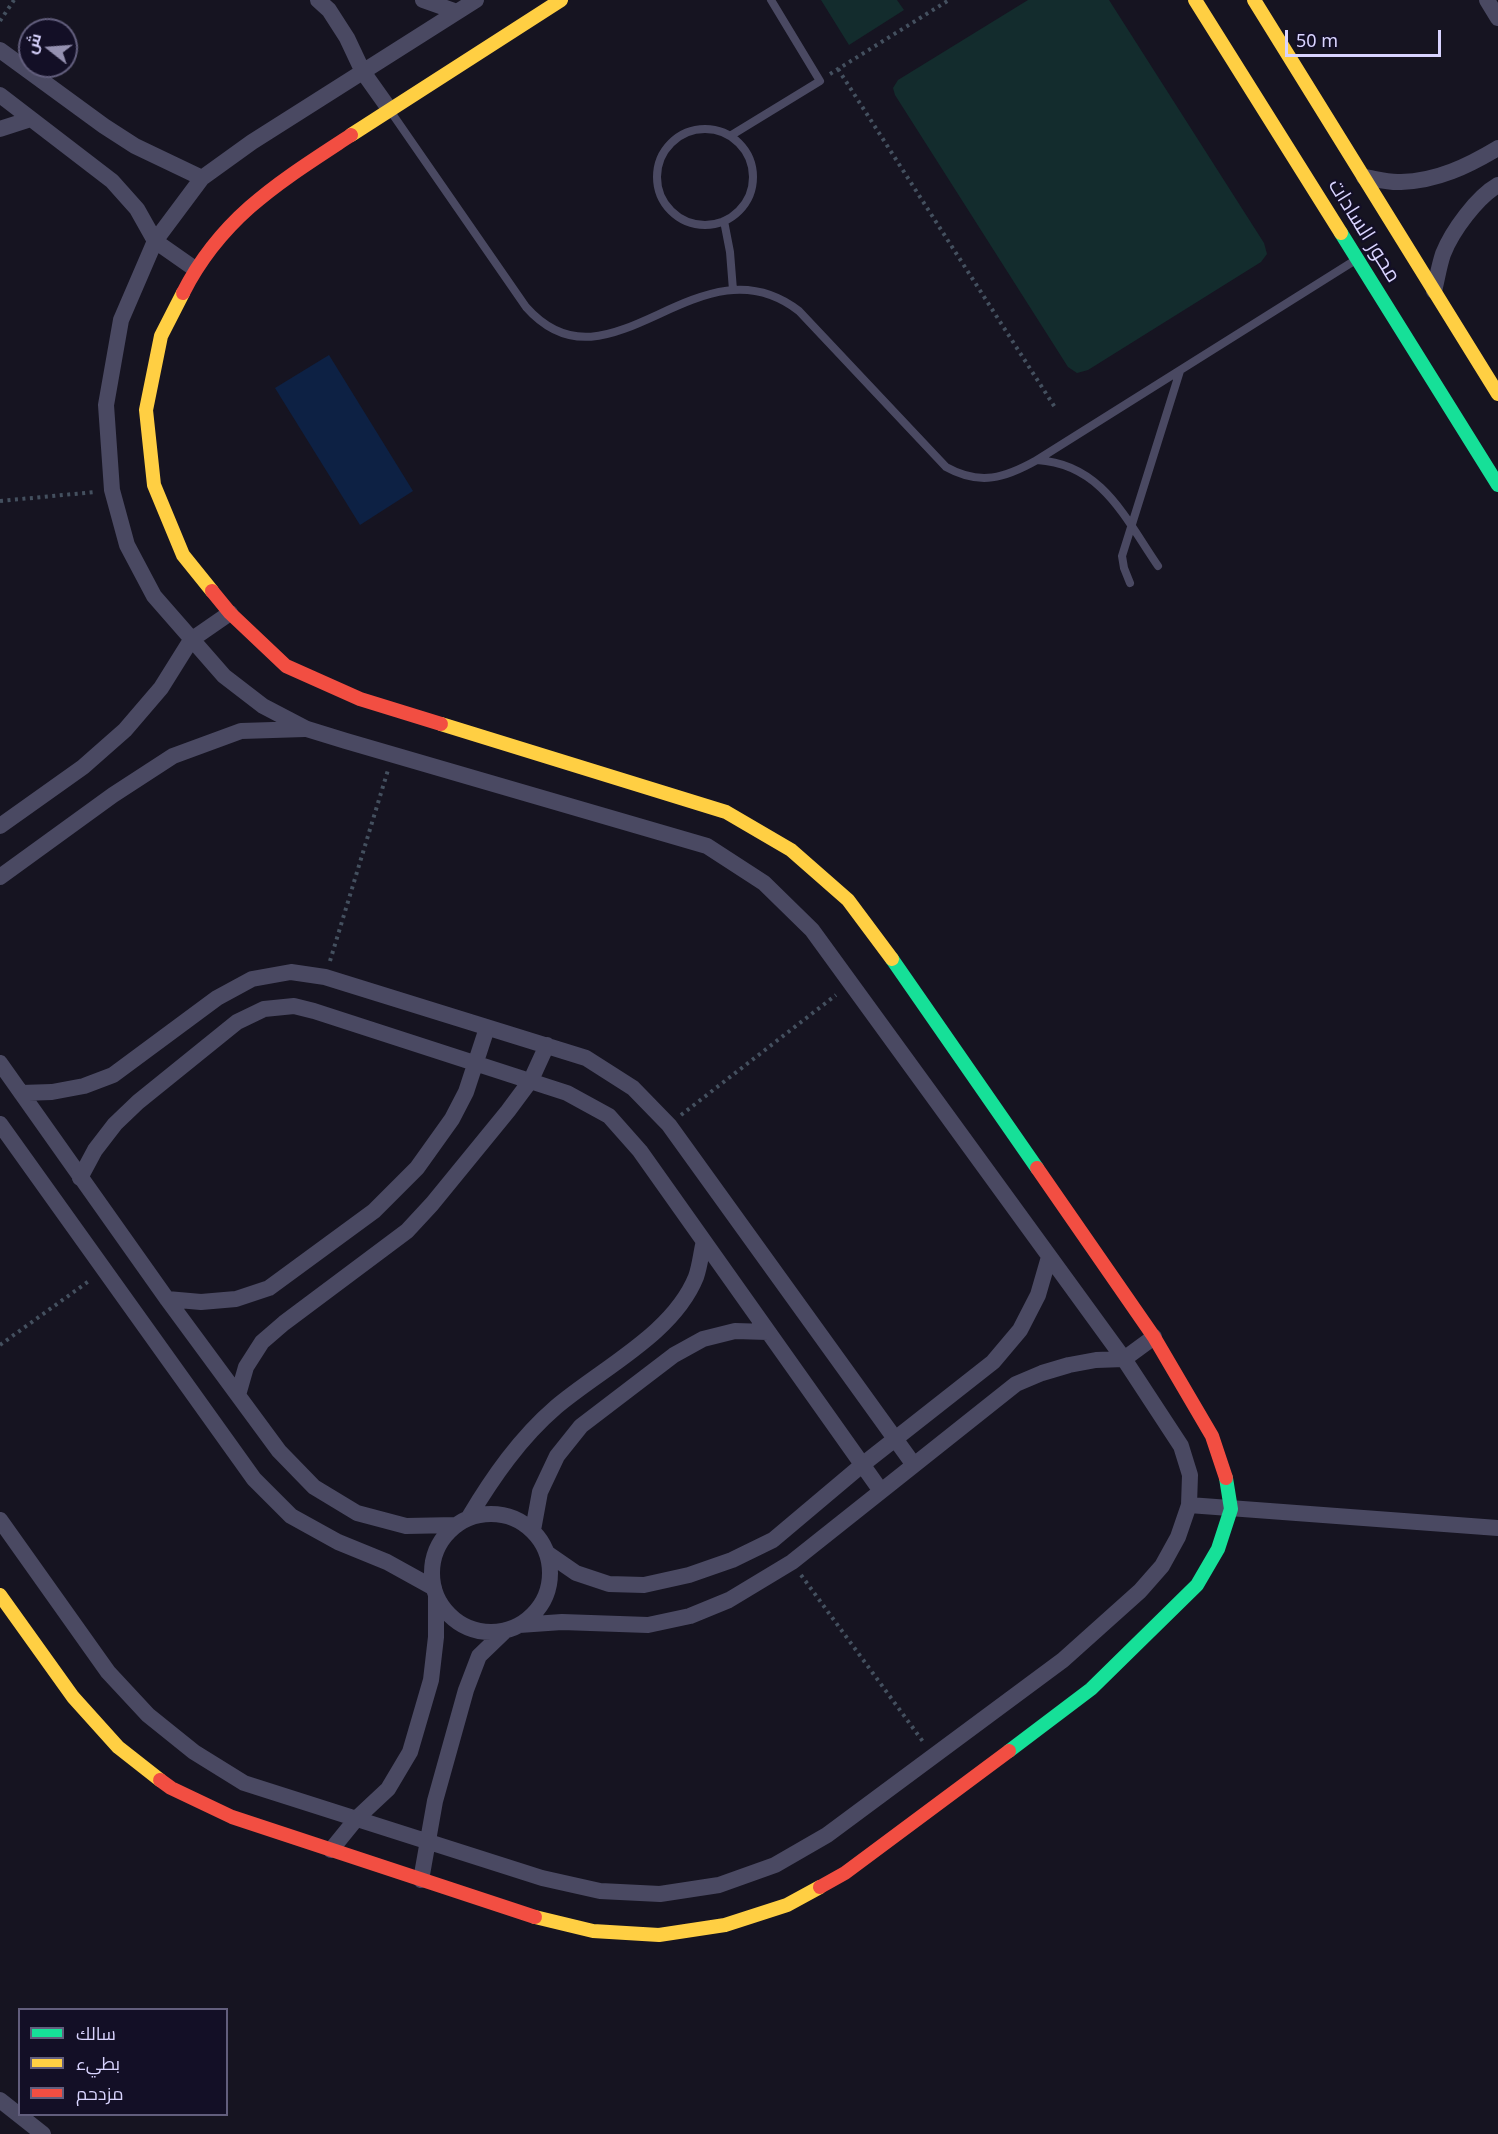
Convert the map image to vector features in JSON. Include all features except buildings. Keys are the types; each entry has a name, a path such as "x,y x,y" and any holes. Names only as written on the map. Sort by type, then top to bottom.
{"street":[{"path":"318,0 329,10 347,38 363,72 390,110"},
{"path":"423,0 457,12"},
{"path":"0,1520 108,1672 148,1715 194,1752 244,1783 542,1878 600,1892 660,1894 718,1885 775,1865 827,1835 1063,1660 1140,1591 1162,1566 1173,1547 1189,1505 1190,1475 1181,1446 1124,1359 812,930 764,883 707,846 307,729 263,706 224,676 154,596 128,545 112,490 106,405 121,320 155,241 202,178 252,142 476,0"},
{"path":"0,1595 73,1697 118,1747 171,1788 232,1817 529,1916 593,1931 659,1935 724,1926 787,1905 845,1873 1091,1689 1197,1585 1218,1549 1231,1509 1225,1471 1212,1436 1154,1338 893,961 848,900 791,850 726,812 360,699 286,666 230,613 183,555 154,485 146,410 161,336 195,269 233,222 279,182 561,0"},
{"name":"محور السادات","path":"1195,0 1498,485"},
{"name":"محور السادات","path":"1254,0 1498,394"},
{"path":"1487,0 1498,18"},
{"path":"0,50 119,136 168,163 202,178"},
{"path":"0,95 112,181 137,209 155,241 195,269"},
{"path":"0,129 31,119"},
{"path":"1364,177 1400,183 1438,177 1474,163 1498,148"},
{"path":"1434,291 1443,254 1463,218 1498,184"},
{"path":"0,826 83,767 125,730 161,688 191,640 230,613"},
{"path":"0,877 113,795 173,756 241,731 307,729"},
{"path":"21,1093 52,1092 84,1086 113,1075 217,998 252,979 291,972 325,977 586,1058 633,1088 669,1125 914,1465"},
{"path":"80,1178 95,1150 115,1124 138,1102 237,1022 264,1009 294,1006 567,1093 609,1116 640,1151 881,1491"},
{"path":"167,1299 201,1302 236,1299 269,1288 374,1211 417,1168 452,1119 477,1064 487,1028"},
{"path":"238,1395 246,1367 262,1342 407,1231 458,1174 531,1080 547,1045"},
{"path":"0,1063 167,1299 279,1451 314,1487 357,1513 406,1526 463,1521 491,1513 514,1518 533,1530 542,1541 548,1553 550,1574 546,1594 536,1612 479,1656 466,1690 445,1761 421,1880"},
{"path":"0,1124 254,1479 291,1516 338,1542 387,1562 435,1591 447,1612 464,1626 485,1632 562,1622 648,1625 690,1616 729,1599 792,1562 1016,1384 1069,1365 1096,1360 1124,1359 1154,1338"},
{"path":"331,1850 357,1818 388,1789 410,1752 431,1680 436,1637 432,1570 436,1553 444,1537 463,1521 493,1478 531,1432 556,1407 652,1334 678,1308 696,1276 704,1241"},
{"path":"548,1553 576,1573 609,1584 644,1585 689,1575 732,1560 773,1540 862,1465 993,1362 1020,1330 1038,1295 1048,1257"},
{"path":"533,1530 540,1492 557,1456 581,1426 674,1355 703,1339 735,1332 768,1332"},
{"path":"1189,1505 1498,1528"},
{"path":"0,2100 18,2114"},
{"path":"21,2116 44,2134"}],"lane":[{"path":"730,136 820,81 771,0"},
{"path":"390,110 526,307 535,317 557,332 582,337 607,335 696,297 733,290 752,290 771,295 787,301 800,311 946,467 971,478 988,479 1004,475 1037,460 1357,259"},
{"path":"709,129 725,133 738,142 748,155 753,170 753,186 747,201 737,213 724,221 709,225 693,224 679,218 668,208 660,194 657,179 659,163 666,148 678,137 693,130 709,129"},
{"path":"724,221 730,252 733,290"},
{"path":"1130,583 1122,562 1130,526 1180,371"},
{"path":"1037,460 1060,463 1091,477 1115,502 1158,566"}],"path":[{"path":"0,21 14,0"},
{"path":"820,81 950,0"},
{"path":"838,69 1056,409"},
{"path":"0,501 112,490"},
{"path":"325,977 392,755"},
{"path":"669,1125 850,984"},
{"path":"0,1345 104,1270"},
{"path":"792,1562 934,1756"}],"green space":[{"path":"821,0 897,0 904,10 849,45"},
{"path":"1028,0 1109,0 1264,243 1267,254 1261,262 1088,370 1077,373 1068,367 895,95 893,88 898,80"}],"water":[{"path":"329,355 413,491 360,525 275,388"}],"traffic: fast":[{"path":"1341,233 1498,485"},
{"path":"892,959 1037,1168"},
{"path":"1009,1751 1091,1689 1197,1585 1218,1549 1231,1509 1226,1478"}],"traffic: slow":[{"path":"351,135 561,0"},
{"path":"1195,0 1341,233"},
{"path":"1254,0 1498,394"},
{"path":"183,293 161,336 146,410 154,485 183,555 212,591"},
{"path":"441,724 726,812 791,850 848,900 892,959"},
{"path":"0,1595 73,1697 118,1747 160,1780"},
{"path":"535,1917 593,1931 659,1935 725,1925 787,1905 820,1887"}],"traffic: jam":[{"path":"183,293 216,242 255,202 351,135"},
{"path":"212,591 230,613 286,666 360,699 441,724"},
{"path":"1037,1168 1154,1337 1212,1436 1226,1478"},
{"path":"820,1887 845,1873 1009,1751"},
{"path":"160,1780 171,1788 232,1817 535,1917"}]}
